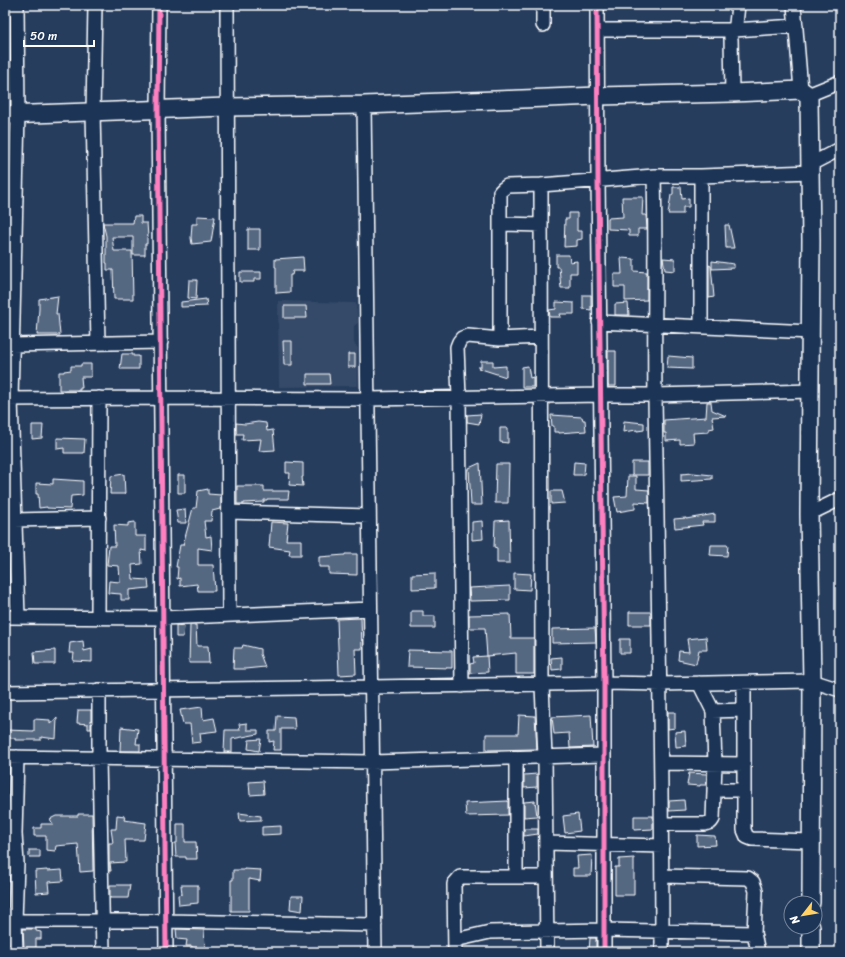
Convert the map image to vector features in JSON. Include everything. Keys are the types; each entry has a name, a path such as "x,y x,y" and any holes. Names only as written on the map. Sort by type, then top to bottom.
{"main road":[{"path":"11,114 228,107 364,105 598,96 804,92 809,98 811,168 811,391 809,514 812,681 812,895"},
{"path":"811,935 811,952"}],"street":[{"path":"17,5 11,114 12,345 8,399 15,520 18,617"},
{"path":"95,5 93,112 98,343"},
{"path":"159,5 158,110 166,952"},
{"path":"227,5 229,615"},
{"path":"543,5 543,25"},
{"path":"598,5 599,322 604,684 604,952"},
{"path":"732,93 731,37 736,24 738,5"},
{"path":"795,6 804,92 840,82"},
{"path":"598,30 734,30 796,26"},
{"path":"364,105 375,952"},
{"path":"500,339 500,192 507,186 541,185 654,176 701,176 811,168 840,149"},
{"path":"654,176 656,232 655,395 662,763 662,952"},
{"path":"701,176 701,327"},
{"path":"541,185 542,684 547,952"},
{"path":"500,224 541,225"},
{"path":"599,322 811,332"},
{"path":"462,686 460,397 456,347 462,338 468,336 500,339 541,337"},
{"path":"12,345 160,342"},
{"path":"8,399 368,399 811,391"},
{"path":"98,618 99,398"},
{"path":"809,514 840,499"},
{"path":"229,512 369,516"},
{"path":"15,520 99,518"},
{"path":"5,617 163,618 370,609"},
{"path":"5,692 812,681 840,690"},
{"path":"662,824 705,824 714,819 715,763 713,711 699,683"},
{"path":"744,683 744,830 747,837 752,839 811,841"},
{"path":"99,690 103,952"},
{"path":"713,711 744,710"},
{"path":"16,952 10,921 17,863 14,834 11,757 372,762 604,755"},
{"path":"516,758 516,877"},
{"path":"662,763 744,764"},
{"path":"714,790 744,790"},
{"path":"546,843 662,846"},
{"path":"546,877 460,876 454,884 455,946 490,932 662,930 754,933"},
{"path":"662,876 748,878 753,882 756,891 754,933 758,952"},
{"path":"10,921 166,921 375,926"}],"shaded area":[{"path":"278,301 356,303 358,323 354,326 354,343 358,348 358,386 279,387"}],"building":[{"path":"673,187 681,187 682,199 689,198 689,207 683,207 683,214 668,214 671,195 673,194"},
{"path":"622,197 643,197 642,215 646,215 647,229 638,229 638,236 629,236 629,230 608,229 608,218 623,217"},
{"path":"569,213 577,213 577,231 582,231 582,239 577,240 577,246 564,247 565,219 569,219"},
{"path":"134,216 141,216 141,223 147,223 148,237 147,244 145,244 145,255 133,255 133,237 112,237 114,251 132,251 133,299 114,299 113,270 107,270 106,236 103,223 133,223"},
{"path":"197,216 215,217 211,242 192,244 192,224 197,224"},
{"path":"725,225 729,225 734,248 726,248"},
{"path":"248,229 260,229 260,250 248,250"},
{"path":"556,255 569,255 570,262 577,261 577,273 570,273 570,288 561,288 559,267 556,267"},
{"path":"303,257 304,271 293,271 292,275 290,275 290,292 276,293 275,259"},
{"path":"621,258 634,259 634,271 647,272 647,300 625,301 625,287 614,287 614,274 622,274"},
{"path":"663,258 675,259 675,271 665,270"},
{"path":"712,261 734,264 734,268 712,269"},
{"path":"709,265 711,266 714,297 709,298"},
{"path":"240,272 261,272 261,279 254,279 254,282 240,282"},
{"path":"189,280 197,280 196,299 188,298"},
{"path":"583,295 591,295 591,310 583,309"},
{"path":"58,296 56,314 58,314 60,335 37,335 39,299"},
{"path":"206,299 207,306 181,307 181,302"},
{"path":"556,302 574,303 574,314 560,314 561,317 550,317 549,310 556,309"},
{"path":"628,303 629,315 615,315 615,304"},
{"path":"284,306 306,306 307,318 284,318"},
{"path":"283,341 292,341 292,365 284,365"},
{"path":"608,351 616,351 616,386 608,386"},
{"path":"122,354 133,354 133,356 139,356 139,369 120,369"},
{"path":"348,354 355,354 355,367 348,367"},
{"path":"668,356 692,358 692,369 667,368"},
{"path":"481,361 493,361 493,367 506,366 506,377 478,368 481,367"},
{"path":"81,364 91,364 91,377 81,377 82,388 80,388 80,390 59,390 59,372 71,370 71,366 81,366"},
{"path":"528,366 530,378 533,377 533,387 522,387 522,367"},
{"path":"307,374 329,374 330,384 307,384"},
{"path":"707,402 711,402 712,410 726,416 712,417 714,428 709,429 709,432 693,433 694,443 680,444 680,440 666,441 666,433 664,433 664,420 706,417"},
{"path":"481,414 479,424 467,422 467,415"},
{"path":"551,415 582,417 583,420 585,420 586,431 554,432"},
{"path":"624,421 644,423 644,430 623,432"},
{"path":"258,422 266,423 267,431 273,430 275,450 259,451 261,439 242,440 243,434 236,434 236,423 245,424"},
{"path":"32,425 43,425 42,438 32,439"},
{"path":"500,428 508,428 508,443 500,442"},
{"path":"57,438 85,439 84,453 64,453 64,448 57,449"},
{"path":"286,462 303,463 303,486 289,485 290,473 286,473"},
{"path":"574,462 585,463 584,475 573,475"},
{"path":"632,462 648,462 648,475 632,475"},
{"path":"480,463 482,505 471,505 469,468"},
{"path":"496,464 509,464 508,503 495,503"},
{"path":"693,473 712,475 712,479 681,481 681,474"},
{"path":"124,474 125,494 110,494 111,476"},
{"path":"178,475 185,475 185,493 178,493"},
{"path":"628,476 636,476 636,489 649,490 649,503 635,502 635,509 617,512 614,497 627,496"},
{"path":"53,479 83,481 83,495 71,496 70,509 47,507 39,508 38,494 36,494 36,483 53,484"},
{"path":"237,486 264,486 264,491 289,491 288,499 267,499 264,500 264,502 237,504"},
{"path":"208,489 208,494 221,495 221,507 220,509 212,511 211,521 204,521 206,537 211,536 212,550 198,548 198,565 213,565 215,591 198,591 197,584 180,586 180,578 177,579 178,567 176,567 180,545 183,545 193,508 196,508 198,491"},
{"path":"551,491 562,491 565,503 551,504"},
{"path":"185,509 186,523 178,523 176,510"},
{"path":"715,514 715,522 702,522 703,525 675,528 674,519 686,519"},
{"path":"509,520 510,563 497,563 497,548 494,547 495,521"},
{"path":"482,521 483,539 472,540 472,522"},
{"path":"135,522 135,536 146,536 146,551 141,550 142,564 132,565 133,579 148,580 149,588 129,590 129,600 121,600 121,594 108,593 109,581 120,582 119,566 107,565 109,546 115,546 114,525 128,526 128,523"},
{"path":"271,522 288,523 286,540 301,540 301,555 289,555 290,550 269,547"},
{"path":"711,545 728,545 727,556 710,555"},
{"path":"357,554 357,575 329,574 329,567 319,567 319,557"},
{"path":"435,573 435,588 412,589 412,574"},
{"path":"514,573 531,574 530,590 514,589"},
{"path":"510,586 510,600 470,601 469,588"},
{"path":"411,611 423,611 423,616 435,616 435,628 411,628"},
{"path":"629,612 651,612 651,625 629,625"},
{"path":"510,614 511,638 534,638 534,674 516,674 516,653 487,656 485,628 469,628 469,615"},
{"path":"361,618 362,649 355,649 356,674 339,675 337,619"},
{"path":"176,625 184,626 183,637 176,637"},
{"path":"190,625 196,625 197,646 208,646 209,663 189,663"},
{"path":"595,628 596,642 552,643 552,629"},
{"path":"706,637 707,650 699,650 696,664 678,660 679,651 689,652 687,639"},
{"path":"620,639 630,639 630,653 620,653"},
{"path":"83,641 84,651 92,649 92,662 73,661 74,653 69,653 70,643"},
{"path":"243,645 260,649 260,654 265,667 233,669 234,648 242,648"},
{"path":"55,650 55,664 35,664 34,652"},
{"path":"408,650 452,651 452,668 407,667"},
{"path":"487,656 488,672 470,673 470,664 474,663 473,657"},
{"path":"562,657 562,669 552,670 551,658"},
{"path":"202,707 203,720 214,718 217,731 200,733 201,742 192,743 190,724 183,724 180,710"},
{"path":"78,710 91,710 91,729 88,729 88,724 77,723"},
{"path":"668,712 675,712 675,728 668,729"},
{"path":"519,715 535,716 537,749 486,750 486,734 518,734"},
{"path":"591,715 593,747 570,748 569,733 554,734 552,717"},
{"path":"277,716 294,717 295,729 281,729 281,750 273,750 274,741 269,742 269,731 276,731"},
{"path":"57,718 56,739 41,737 41,740 15,740 15,738 5,738 5,730 34,731 34,719 50,720 50,724"},
{"path":"247,723 247,730 258,730 258,734 232,739 232,752 224,752 225,730 240,730 239,724"},
{"path":"121,727 138,729 136,744 140,744 140,751 120,751"},
{"path":"685,731 686,746 676,747 675,732"},
{"path":"261,739 259,751 248,749 249,740"},
{"path":"689,773 707,774 706,785 687,785"},
{"path":"537,774 537,787 524,788 524,775"},
{"path":"263,781 264,794 250,795 249,782"},
{"path":"684,800 685,810 669,811 669,801"},
{"path":"508,801 508,815 466,816 465,803"},
{"path":"535,801 537,816 524,817 524,802"},
{"path":"239,813 261,816 261,820 240,821"},
{"path":"78,814 92,814 93,871 80,872 78,844 56,846 55,851 46,850 46,836 34,836 34,828 41,828 41,824 53,824 50,819 56,816 78,816"},
{"path":"578,814 580,831 565,833 563,816"},
{"path":"117,815 125,816 124,820 146,823 144,840 125,840 126,862 110,863 111,871 109,871 109,843 113,843 111,829 116,829"},
{"path":"634,816 653,816 653,829 634,830"},
{"path":"177,824 185,824 185,842 196,842 197,859 176,857 175,843 177,843"},
{"path":"281,826 281,834 262,835 262,827"},
{"path":"524,829 538,829 538,834 524,836"},
{"path":"697,835 715,836 716,845 697,846"},
{"path":"29,850 40,850 40,857 29,857"},
{"path":"592,855 591,876 573,876 573,868 578,868 577,856"},
{"path":"634,858 634,895 615,895 615,867 619,867 619,859"},
{"path":"62,870 63,881 48,882 49,892 36,893 35,871"},
{"path":"233,870 261,870 260,881 249,879 249,911 231,911 231,880 233,880"},
{"path":"110,885 130,885 128,898 110,898"},
{"path":"181,885 198,885 198,903 179,905 178,895 182,894"},
{"path":"291,896 303,896 302,911 290,909"},
{"path":"23,929 36,929 36,931 41,932 41,939 36,939 36,948 24,948"},
{"path":"176,929 204,930 205,948 192,949 192,946 186,946 187,940 177,939"},
{"path":"590,938 596,938 596,952 589,952"}],"cycle path":[{"path":"159,5 158,109 166,952"},
{"path":"597,5 604,683 604,952"}]}
